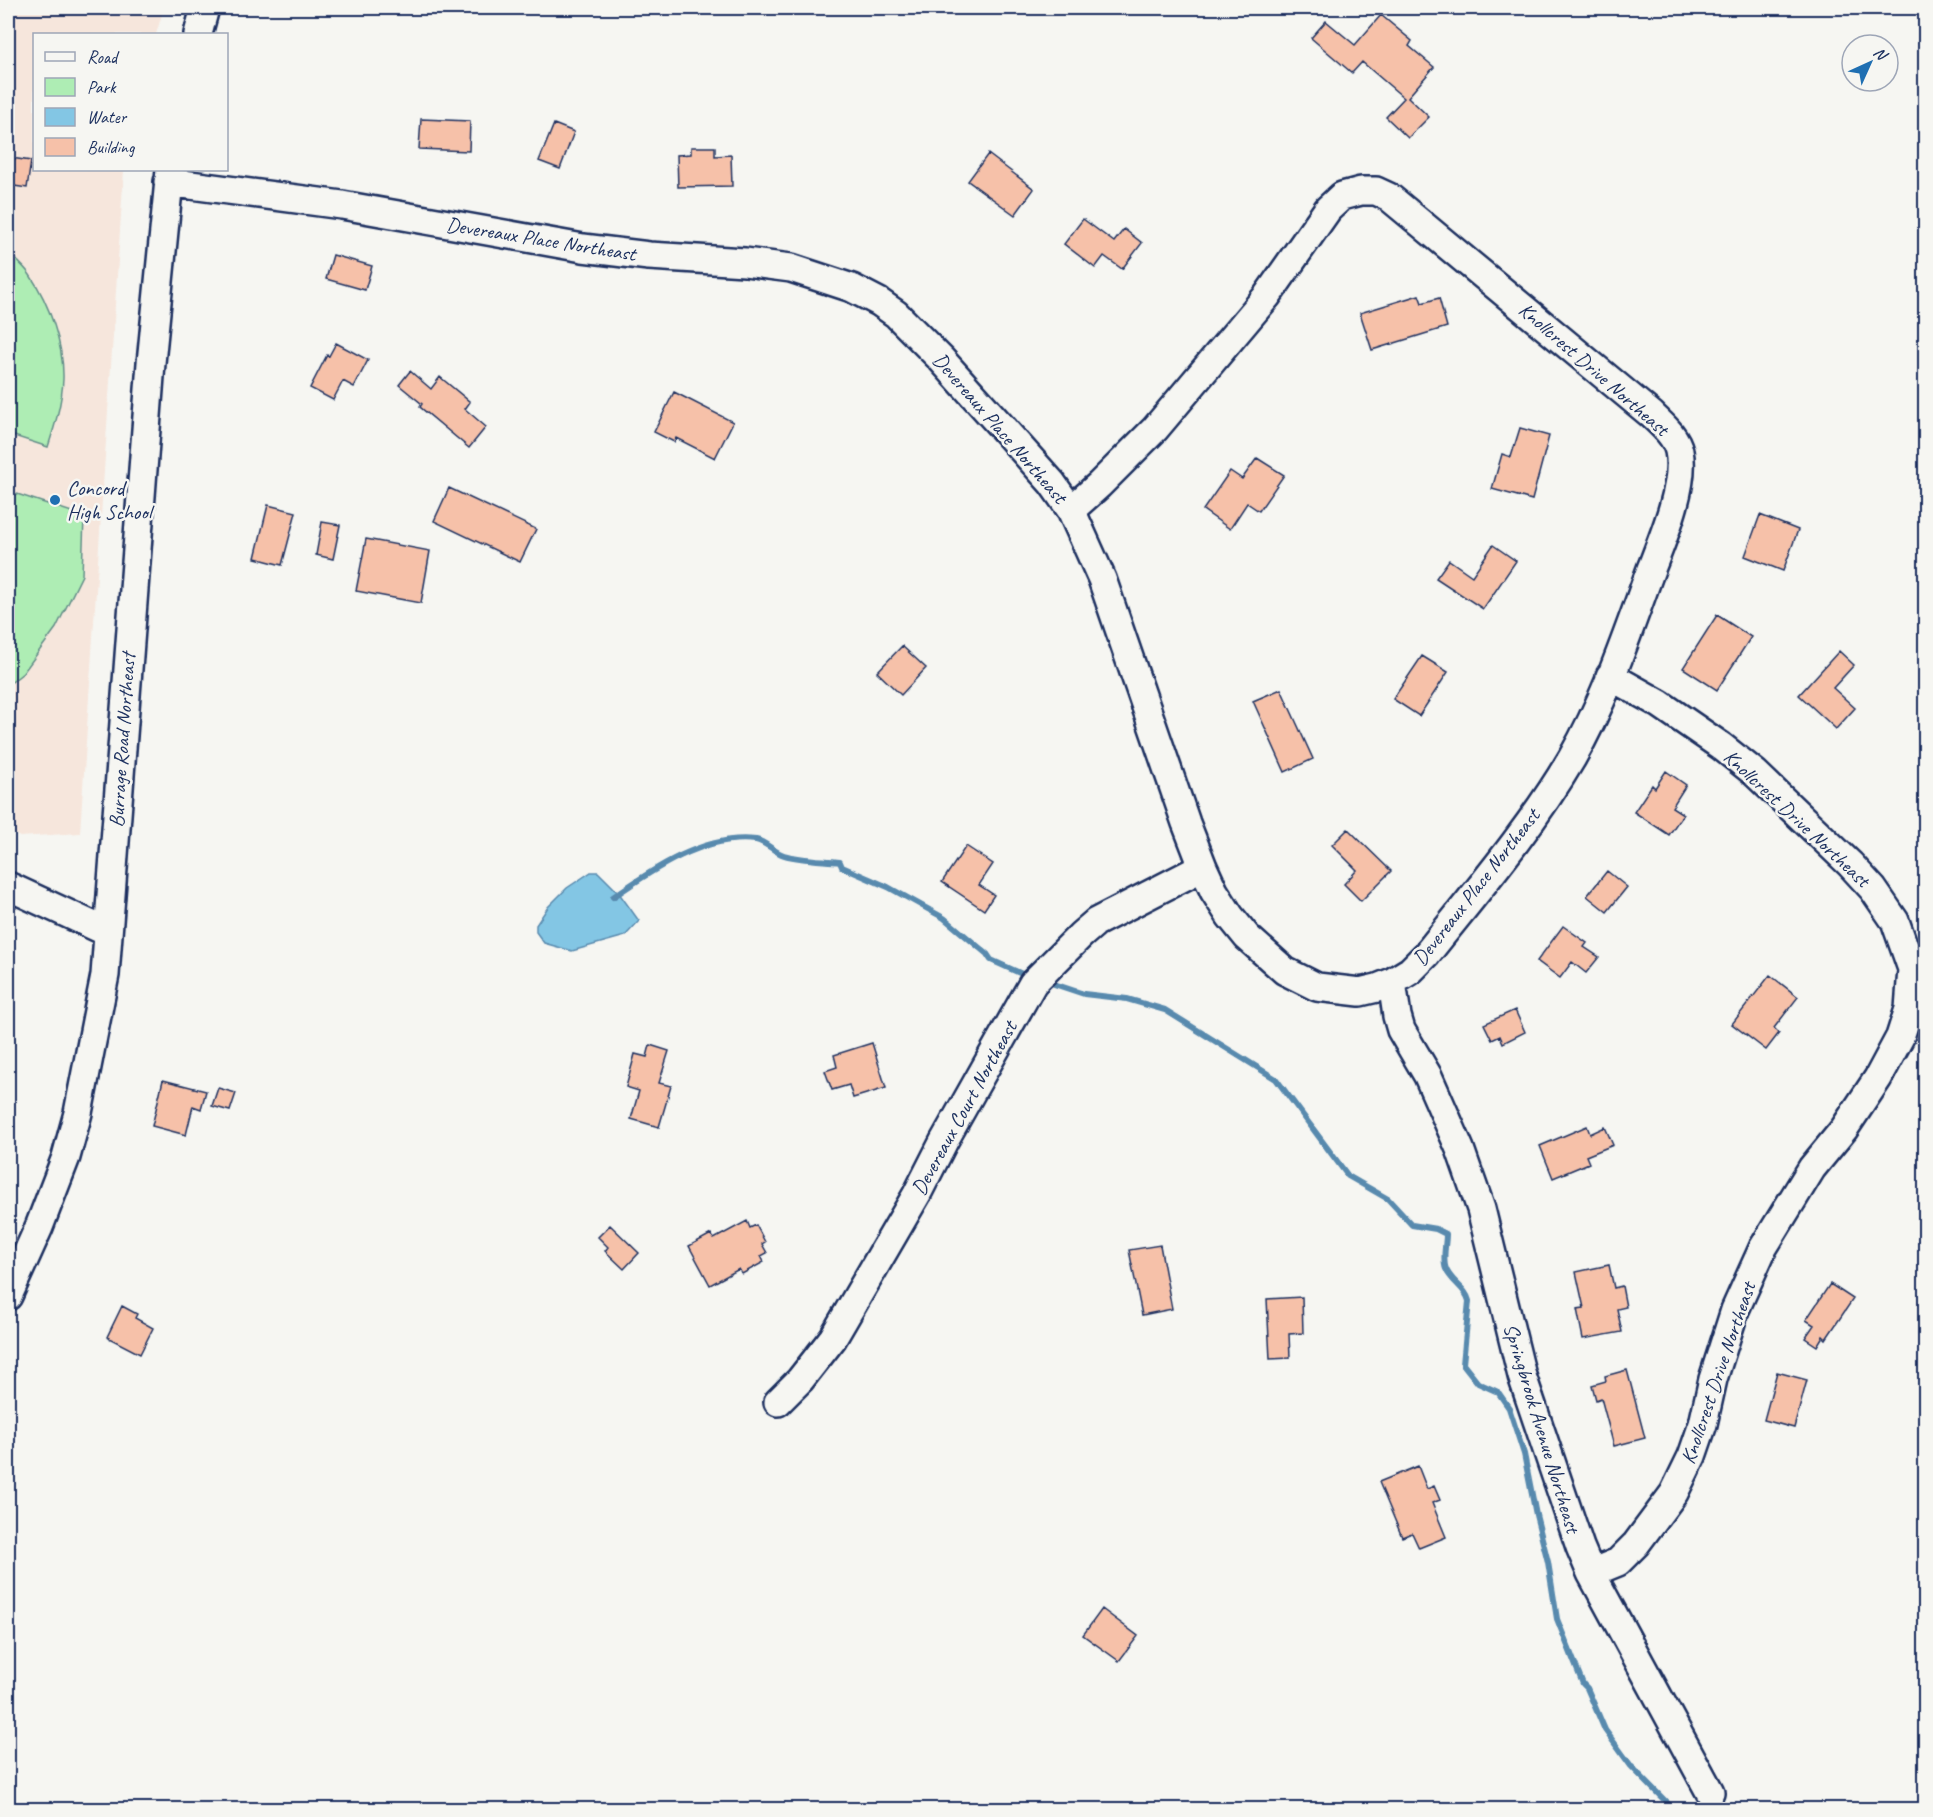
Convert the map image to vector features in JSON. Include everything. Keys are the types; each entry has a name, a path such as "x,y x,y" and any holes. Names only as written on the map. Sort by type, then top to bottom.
{"street":[{"path":"198,33 205,8"},
{"name":"Devereaux Place Northeast","path":"169,176 582,248 791,268 852,288 896,314 941,359 1044,474 1071,510 1102,579 1182,812 1203,867 1215,891 1241,930 1285,971 1317,987 1360,992 1377,988 1410,971 1426,955 1518,839 1572,758 1610,676"},
{"name":"Burrage Road Northeast","path":"8,1296 39,1227 69,1146 78,1113 105,975 151,363 169,176"},
{"name":"Knollcrest Drive Northeast","path":"1071,510 1163,420 1267,296 1328,208 1342,196 1361,191 1376,191 1389,197 1564,340 1652,415 1674,438 1679,449 1680,468 1670,519 1610,676 1660,704 1747,766 1850,864 1873,889 1895,921 1912,969 1912,977 1909,1009 1900,1037 1878,1078 1844,1129 1812,1168 1763,1248 1735,1310 1713,1379 1703,1424 1692,1456 1674,1493 1636,1544 1617,1562 1592,1573"},
{"name":"Devereaux Court Northeast","path":"778,1402 800,1380 833,1338 917,1194 944,1141 1034,983 1096,922 1203,867"},
{"path":"8,886 107,932"},
{"name":"Springbrook Avenue Northeast","path":"1392,982 1396,1016 1401,1030 1428,1076 1460,1149 1481,1209 1522,1376 1580,1547 1710,1792"}],"shaded area":[{"name":"Concord High School","path":"8,8 164,8 156,33 33,33 33,171 124,171 80,833 20,837 8,831"}],"green space":[{"path":"8,252 25,269 37,286 49,311 61,352 63,379 61,397 48,447 8,434"},
{"path":"8,491 84,516 82,575 56,628 23,673 8,685"}],"water":[{"path":"591,872 598,872 619,893 639,921 625,936 572,951 544,943 536,932 536,925 548,907 567,888"}],"building":[{"path":"1381,15 1412,41 1409,46 1434,67 1408,97 1429,117 1408,138 1386,117 1404,98 1362,62 1352,73 1311,38 1326,21 1355,45"},
{"path":"421,119 470,121 469,151 419,149"},
{"path":"554,124 574,132 560,169 539,161"},
{"path":"691,147 715,147 715,156 731,155 732,186 678,187 677,155 691,154"},
{"path":"988,154 1034,189 1015,215 968,181"},
{"path":"11,158 31,161 27,188 8,185"},
{"path":"1083,219 1114,242 1124,229 1142,243 1122,269 1104,256 1095,268 1064,244"},
{"path":"333,255 372,266 365,290 326,279"},
{"path":"1419,295 1422,303 1439,298 1447,327 1372,350 1360,313"},
{"path":"336,343 368,360 354,387 343,381 333,400 310,388"},
{"path":"410,371 431,389 440,377 470,402 465,409 486,427 469,448 420,407 422,404 399,385"},
{"path":"674,392 733,422 715,458 676,438 674,442 654,432"},
{"path":"1520,428 1549,436 1532,500 1492,489 1502,454 1511,457"},
{"path":"1257,458 1284,475 1259,511 1247,503 1230,529 1203,510 1230,471 1242,479"},
{"path":"449,488 536,529 520,562 434,521"},
{"path":"268,505 296,512 282,565 255,558"},
{"path":"1760,515 1798,530 1783,571 1745,556"},
{"path":"322,522 340,525 333,559 316,555"},
{"path":"366,539 430,551 421,603 356,591"},
{"path":"1493,545 1516,561 1483,609 1436,578 1449,560 1472,576"},
{"path":"1717,615 1751,637 1717,690 1683,668"},
{"path":"902,646 926,668 901,695 877,672"},
{"path":"1839,651 1854,665 1833,688 1855,708 1836,729 1799,695"},
{"path":"1422,656 1448,672 1419,716 1393,699"},
{"path":"1281,689 1313,759 1285,772 1253,701"},
{"path":"1666,771 1686,785 1672,807 1683,814 1669,835 1634,812 1652,785 1655,788"},
{"path":"1348,829 1391,871 1361,901 1344,884 1357,870 1332,845"},
{"path":"966,846 993,864 979,885 994,895 984,910 942,882"},
{"path":"1607,871 1627,887 1607,912 1587,896"},
{"path":"1563,926 1587,943 1584,947 1599,957 1586,973 1572,962 1560,978 1537,961"},
{"path":"1770,975 1798,997 1774,1028 1779,1033 1766,1050 1732,1024"},
{"path":"1515,1010 1525,1032 1503,1043 1500,1036 1492,1040 1484,1024"},
{"path":"872,1043 886,1088 853,1098 849,1085 832,1090 825,1071 837,1067 834,1055"},
{"path":"650,1045 669,1051 659,1083 671,1086 659,1127 631,1119 639,1091 626,1087 635,1054 647,1057"},
{"path":"163,1080 206,1091 201,1109 193,1106 186,1135 152,1126"},
{"path":"218,1088 236,1093 230,1111 212,1106"},
{"path":"1587,1126 1590,1134 1605,1127 1613,1145 1586,1156 1589,1163 1553,1178 1540,1146"},
{"path":"747,1221 750,1228 756,1225 765,1242 762,1244 767,1253 761,1256 764,1262 742,1274 739,1269 710,1285 689,1246 711,1234 714,1239"},
{"path":"610,1225 639,1253 624,1269 605,1251 608,1247 598,1237"},
{"path":"1160,1245 1172,1309 1142,1315 1129,1250"},
{"path":"1609,1265 1614,1288 1622,1286 1626,1307 1617,1309 1622,1332 1583,1339 1577,1309 1584,1308 1576,1272"},
{"path":"1830,1284 1853,1299 1826,1339 1823,1336 1817,1346 1805,1338 1814,1325 1806,1320"},
{"path":"1302,1297 1303,1333 1289,1334 1290,1358 1270,1359 1267,1299"},
{"path":"122,1306 137,1314 135,1318 153,1328 140,1354 107,1337"},
{"path":"1627,1370 1645,1438 1614,1446 1601,1398 1596,1400 1592,1385 1606,1381 1605,1376"},
{"path":"1777,1372 1807,1380 1794,1428 1764,1420"},
{"path":"1418,1466 1427,1489 1434,1486 1440,1500 1432,1503 1446,1537 1419,1548 1412,1533 1402,1537 1379,1482"},
{"path":"1102,1609 1138,1636 1119,1661 1083,1635"}],"waterway":[{"path":"613,897 662,865 699,848 737,839 756,840 784,855 840,862 842,867 888,887 944,918 987,954 991,960 1022,974"},
{"path":"1054,984 1084,994 1127,999 1165,1010 1276,1079 1348,1176 1388,1199 1412,1225 1436,1229 1446,1234 1444,1257 1446,1269 1451,1278 1465,1292 1469,1301 1463,1364 1478,1383 1498,1392 1509,1408 1524,1454 1548,1562 1557,1619 1583,1684 1587,1688 1605,1730 1631,1766 1674,1810"}],"place":[{"name":"Concord High School","path":"55,500"}]}
